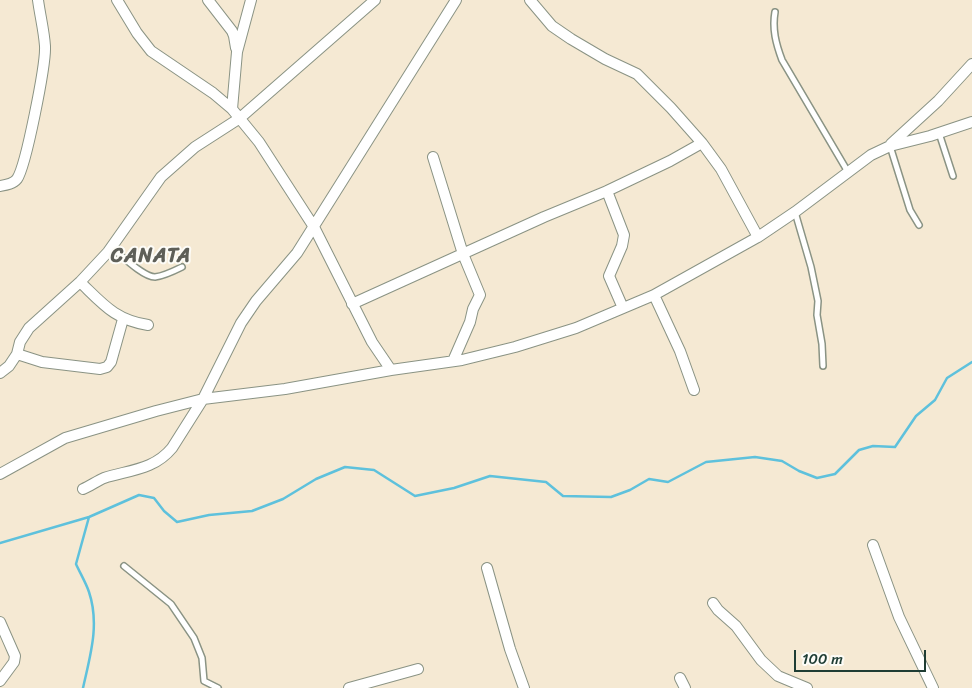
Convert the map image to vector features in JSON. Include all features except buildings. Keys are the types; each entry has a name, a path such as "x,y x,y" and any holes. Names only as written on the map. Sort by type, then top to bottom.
{"street":[{"path":"0,186 11,184 16,180 21,171 30,132 45,48 38,0"},
{"path":"118,0 137,33 151,51 213,93 232,109 259,142 314,227 372,342 391,370"},
{"path":"208,0 232,30 237,52"},
{"path":"232,109 237,52 250,0"},
{"path":"0,373 9,366 17,354 20,342 29,328 80,282 111,247 161,178 194,147 240,118 375,0"},
{"path":"530,0 545,20 570,40 637,74 672,108 702,143 729,182 758,238"},
{"path":"83,489 104,478 142,468 166,455 203,399 241,323 256,301 297,253 453,1"},
{"path":"890,146 938,101 972,64"},
{"path":"0,474 76,434 203,399 284,390 391,370 453,362 515,347 567,331 654,295 758,238 871,155 890,146 972,122"},
{"path":"352,304 544,217 608,191 702,143"},
{"path":"433,157 463,254 480,297 473,308 470,322 453,362"},
{"path":"608,191 624,235 622,246 609,276 623,308"},
{"path":"80,282 115,315 123,319 148,325"},
{"path":"654,295 680,351 694,390"},
{"path":"17,354 42,362 107,368 111,362 123,319"},
{"path":"873,545 899,617 933,688"},
{"path":"486,568 510,649 524,688"},
{"path":"713,603 736,626 761,660 773,672 807,688"},
{"path":"0,622 15,656 14,662 0,681"},
{"path":"349,688 418,669"}],"lane":[{"path":"775,12 773,23 776,44 782,60 848,172"},
{"path":"939,133 952,176"},
{"path":"890,146 910,210 919,226"},
{"path":"795,212 811,267 818,301 817,315 822,344 823,366"},
{"path":"111,247 144,273 152,276 173,272 182,267"},
{"path":"124,566 171,604 199,648 204,681 218,688"}],"waterway":[{"path":"0,543 89,517 139,495 154,498 164,511 177,522 209,515 252,511 283,499 316,479 345,467 374,470 415,496 454,488 490,476 546,482 563,496 611,497 630,490 649,479 668,482 706,462 755,457 782,461 799,471 817,478 835,474 859,450 873,446 895,447 916,416 935,400 947,378 972,362"},
{"path":"83,688 93,640 94,616 89,592 76,564 89,517"}],"district":[{"name":"CANATA","path":"151,257"}]}
